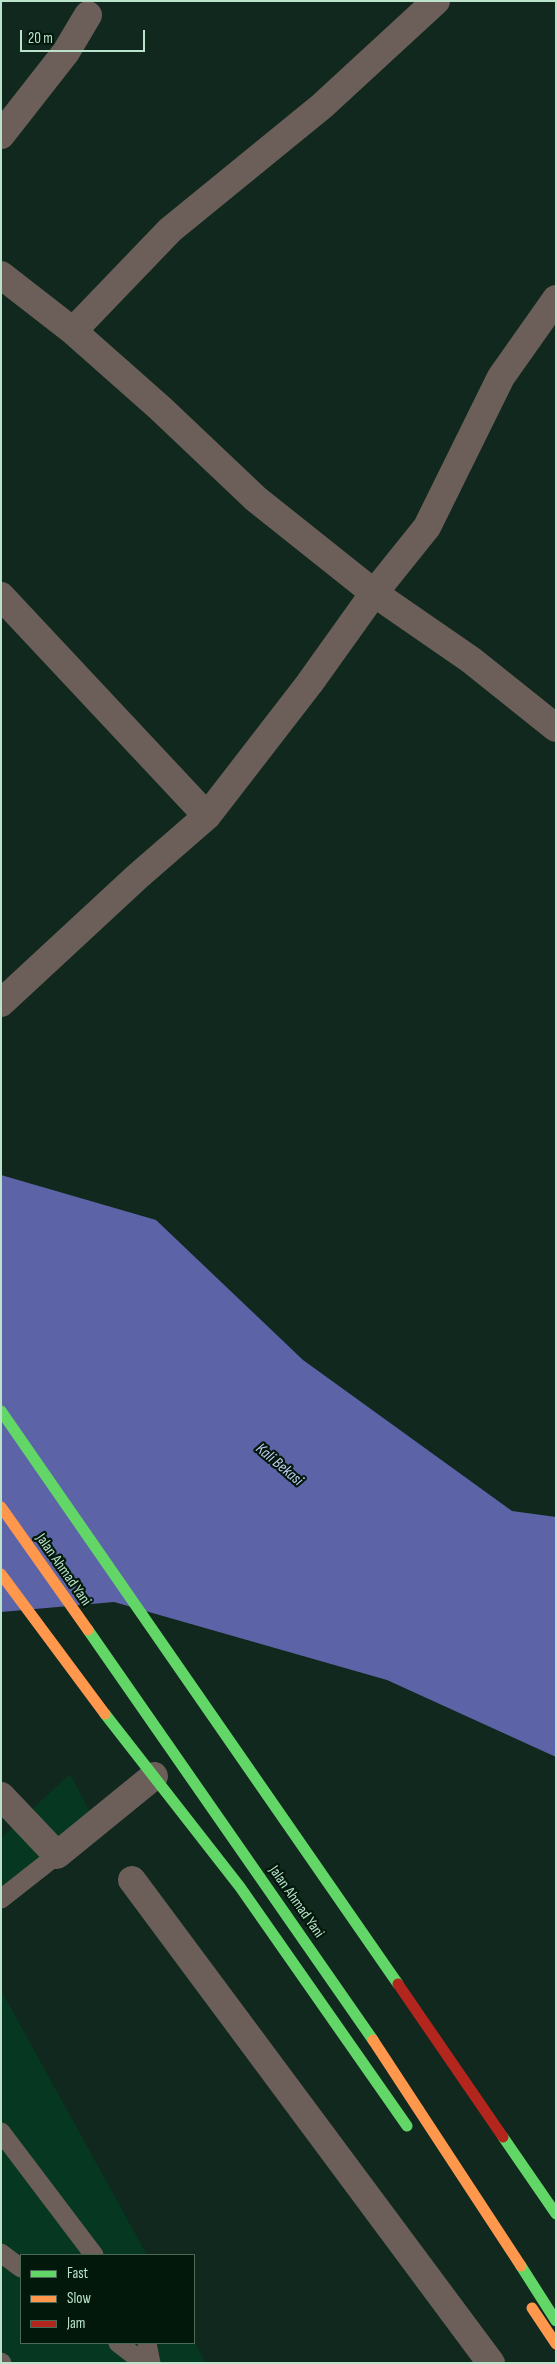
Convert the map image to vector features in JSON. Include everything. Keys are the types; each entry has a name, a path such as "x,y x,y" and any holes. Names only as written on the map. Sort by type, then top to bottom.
{"highway":[{"path":"1,1411 165,1645 556,2214"},
{"name":"Jalan Ahmad Yani","path":"1,1507 272,1892 376,2044 556,2321"},
{"path":"1,1574 82,1684 240,1887 416,2139"},
{"path":"525,2298 556,2344"}],"street":[{"path":"73,331 170,230 322,106 436,1"},
{"path":"1,136 66,52 88,15"},
{"path":"1,275 73,331 160,408 256,499 374,593 471,660 556,728"},
{"path":"1,1003 138,876 208,816 309,684 374,593 427,527 501,377 556,299"},
{"path":"1,596 208,816"},
{"path":"1,1796 57,1855 154,1776"},
{"path":"132,1880 491,2363"}],"lane":[{"path":"1,1898 57,1855"},
{"path":"1,2132 93,2254"},
{"path":"1,2253 20,2267"},
{"path":"119,2344 144,2363"},
{"path":"147,2344 151,2363"}],"shaded area":[{"path":"70,1774 96,1823 1,1898 1,1838"},
{"path":"1,1990 146,2254 20,2254 20,2344 195,2343 206,2363 1,2363"}],"water":[{"name":"Kali Bekasi","path":"1,1175 156,1220 303,1360 512,1511 556,1517 556,1757 387,1680 114,1602 1,1612"}],"traffic: fast":[{"path":"1,1411 398,1984"},
{"path":"88,1630 373,2040"},
{"path":"105,1714 240,1887 407,2126"},
{"path":"503,2137 556,2214"},
{"path":"521,2266 556,2321"}],"traffic: slow":[{"path":"1,1507 88,1630"},
{"path":"1,1574 105,1714"},
{"path":"373,2040 521,2266"},
{"path":"532,2308 556,2344"}],"traffic: jam":[{"path":"398,1984 503,2137"}]}
